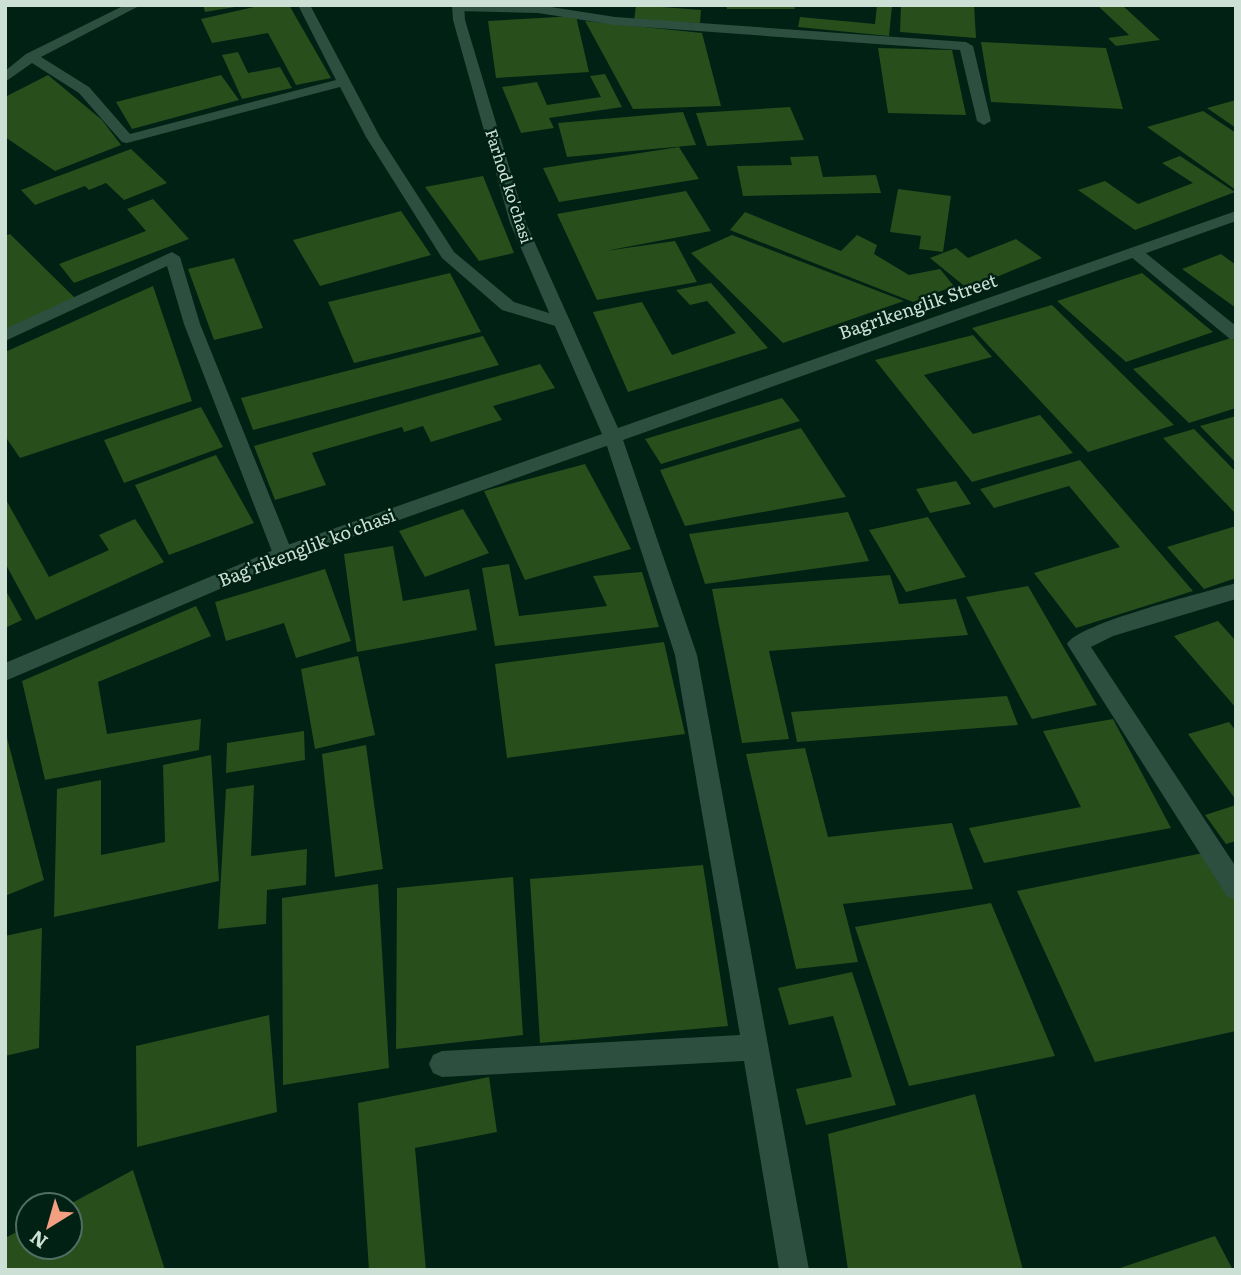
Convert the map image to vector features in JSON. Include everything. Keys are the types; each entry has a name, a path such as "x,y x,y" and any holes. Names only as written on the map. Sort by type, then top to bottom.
{"street":[{"path":"6,75 31,57 135,5"},
{"path":"303,5 373,137 448,256 508,306 562,323"},
{"path":"458,6 618,15 966,46 984,121"},
{"name":"Farhod ko'chasi","path":"458,6 459,20 518,223 613,437 686,655 794,1270"},
{"path":"31,57 84,90 127,139 345,82"},
{"name":"Bagrikenglik Street","path":"613,437 1236,216"},
{"path":"1136,253 1236,335"},
{"path":"5,336 172,257 192,324 283,554"},
{"name":"Bag'rikenglik ko'chasi","path":"5,672 283,554 613,437"},
{"path":"1236,591 1106,630 1078,645 1236,888"},
{"path":"442,1064 755,1046"}],"building":[{"path":"203,5 234,5 235,7 205,12"},
{"path":"263,5 289,5 331,78 296,85 268,33 212,43 201,19"},
{"path":"636,5 701,10 700,23 634,21"},
{"path":"726,5 794,5 795,9 727,9"},
{"path":"877,5 892,6 889,36 798,27 800,17 875,24"},
{"path":"901,5 974,5 976,38 900,32"},
{"path":"1097,5 1122,5 1160,40 1116,46 1108,38 1129,35"},
{"path":"576,16 589,72 496,78 488,21"},
{"path":"585,21 702,33 721,106 633,109"},
{"path":"981,42 1106,48 1123,109 991,102"},
{"path":"878,48 952,50 966,115 888,113"},
{"path":"238,52 248,73 280,67 292,88 242,99 222,55"},
{"path":"605,74 622,107 549,118 554,128 521,133 502,87 537,82 547,105 601,97 590,76"},
{"path":"48,75 102,120 121,145 55,171 5,137 5,97"},
{"path":"221,75 239,100 132,129 116,102"},
{"path":"1236,100 1236,128 1207,108"},
{"path":"790,107 804,140 707,146 696,113"},
{"path":"1203,111 1236,133 1236,190 1147,127"},
{"path":"683,112 696,145 567,157 558,123"},
{"path":"679,147 699,179 559,202 543,168"},
{"path":"131,149 167,183 124,200 106,183 89,190 85,186 35,205 21,190"},
{"path":"818,156 823,177 876,175 881,193 743,196 737,166 792,165 790,157"},
{"path":"1180,156 1235,192 1135,230 1078,190 1105,181 1138,204 1193,183 1162,163"},
{"path":"483,176 514,253 479,261 425,187"},
{"path":"898,189 951,196 943,252 919,249 921,236 890,232"},
{"path":"686,191 711,231 605,251 675,241 697,282 597,300 557,214"},
{"path":"153,199 189,239 74,283 59,264 146,231 127,209"},
{"path":"401,211 431,255 320,286 293,240"},
{"path":"745,212 841,251 857,235 877,245 874,254 909,275 940,269 954,286 913,302 730,230"},
{"path":"10,234 75,298 5,330 5,236"},
{"path":"732,235 904,301 783,343 691,253"},
{"path":"1016,239 1042,258 968,289 930,258 956,248 968,258"},
{"path":"1221,254 1236,265 1236,308 1182,269"},
{"path":"234,258 263,328 214,340 188,269"},
{"path":"450,273 481,332 354,363 328,302"},
{"path":"1142,273 1213,332 1126,362 1057,301"},
{"path":"711,283 768,348 628,392 593,312 642,302 672,355 736,333 707,301 690,305 676,290"},
{"path":"153,286 192,401 20,458 5,436 5,352"},
{"path":"1052,305 1174,425 1088,452 972,328"},
{"path":"973,335 992,357 924,375 973,434 1040,415 1073,453 972,482 875,360"},
{"path":"483,336 499,365 253,430 241,398"},
{"path":"1231,338 1236,342 1236,408 1189,423 1133,369"},
{"path":"540,364 555,388 493,406 502,420 431,442 423,426 404,432 402,427 312,453 326,485 275,500 254,446"},
{"path":"782,398 800,421 661,464 645,439"},
{"path":"201,407 223,447 124,483 104,440"},
{"path":"1236,416 1236,463 1200,426"},
{"path":"801,428 846,497 685,526 660,470"},
{"path":"1194,429 1236,472 1236,514 1163,438"},
{"path":"216,455 254,523 169,555 135,485"},
{"path":"1080,460 1193,591 1076,628 1034,573 1120,547 1069,486 994,508 980,489"},
{"path":"585,464 631,549 525,580 484,491"},
{"path":"956,481 971,504 930,513 916,489"},
{"path":"5,498 49,577 109,550 99,535 135,519 164,562 36,620 5,563"},
{"path":"463,509 489,553 425,577 399,531"},
{"path":"848,512 869,561 705,584 689,534"},
{"path":"928,517 966,577 906,592 869,530"},
{"path":"1236,526 1236,578 1204,589 1167,547"},
{"path":"393,546 403,601 469,589 477,630 357,652 344,554"},
{"path":"509,564 519,616 607,606 593,576 642,572 659,627 495,646 482,568"},
{"path":"325,569 351,641 296,658 284,623 226,641 215,602"},
{"path":"890,575 899,604 956,599 968,635 769,651 789,739 742,743 712,589"},
{"path":"1028,586 1097,705 1032,719 966,597"},
{"path":"5,589 22,620 5,628"},
{"path":"196,606 211,636 98,682 107,734 201,719 199,750 45,780 22,681"},
{"path":"1218,621 1236,641 1236,708 1174,636"},
{"path":"664,642 685,734 507,758 495,664"},
{"path":"358,656 375,735 315,749 301,669"},
{"path":"1007,696 1018,725 797,742 791,712"},
{"path":"1113,719 1171,828 984,863 969,828 1081,807 1043,731"},
{"path":"1229,722 1236,731 1236,800 1188,734"},
{"path":"5,730 44,880 5,896"},
{"path":"304,731 305,760 226,773 227,743"},
{"path":"366,745 383,869 335,877 322,754"},
{"path":"805,748 828,837 952,823 973,889 843,904 858,962 796,969 746,754"},
{"path":"211,755 219,881 54,917 57,789 101,780 101,855 165,842 163,765"},
{"path":"254,785 251,856 307,849 306,885 267,890 266,924 218,929 226,789"},
{"path":"1236,805 1236,841 1226,844 1205,815"},
{"path":"1208,852 1236,902 1236,1031 1095,1062 1017,891"},
{"path":"703,865 728,1026 540,1043 530,879"},
{"path":"513,877 523,1035 396,1049 397,888"},
{"path":"378,884 389,1068 283,1085 282,898"},
{"path":"991,903 1055,1056 909,1086 855,927"},
{"path":"42,928 39,1048 5,1056 5,936"},
{"path":"852,972 896,1105 806,1125 796,1089 852,1077 833,1016 789,1025 778,988"},
{"path":"269,1015 277,1112 137,1147 136,1046"},
{"path":"489,1077 497,1132 415,1148 426,1270 369,1270 358,1103"},
{"path":"975,1094 1023,1270 848,1270 828,1134"},
{"path":"133,1170 165,1270 5,1270 5,1238 14,1233 14,1261 84,1261 84,1196"},
{"path":"1215,1236 1233,1270 1117,1270 1117,1269"}]}
